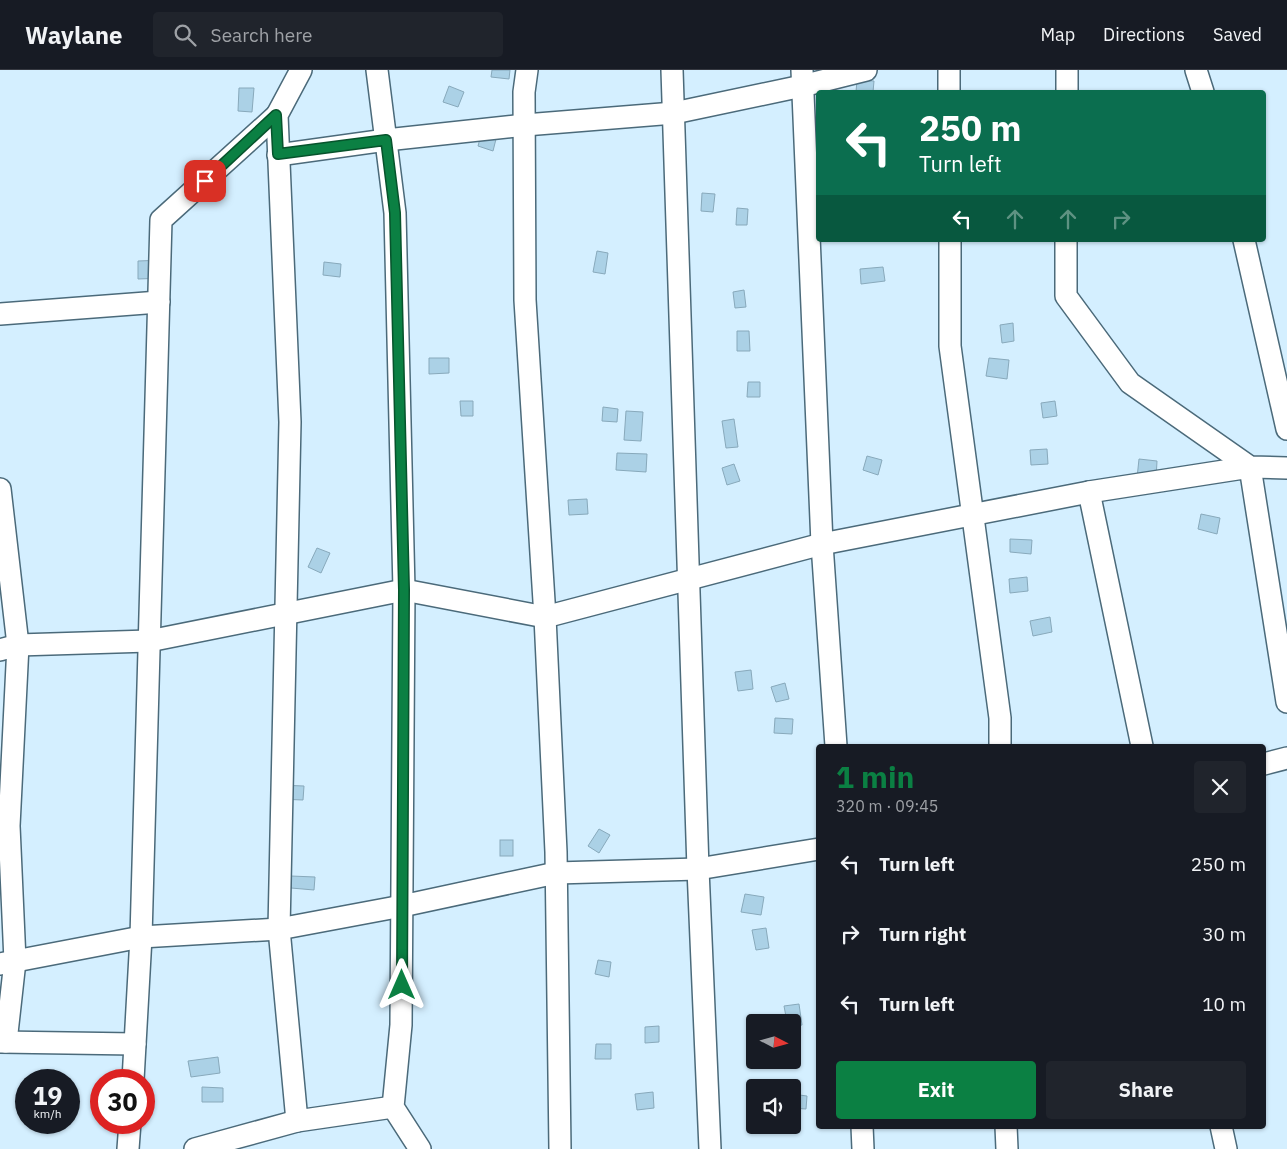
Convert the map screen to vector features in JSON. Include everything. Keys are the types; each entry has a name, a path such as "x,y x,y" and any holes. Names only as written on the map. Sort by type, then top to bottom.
{"street":[{"path":"133,1069 141,937 161,220 276,115 301,70"},
{"path":"378,70 395,213 404,590 401,1025 393,1108 420,1149"},
{"path":"527,70 524,92 525,300 545,617 556,873 560,1149"},
{"path":"672,70 698,869 710,1149"},
{"path":"278,154 525,125 674,113 802,78 866,70"},
{"path":"949,70 949,90"},
{"path":"1067,70 1067,90"},
{"path":"1196,70 1202,90"},
{"path":"802,78 822,544 836,744"},
{"path":"276,115 290,422 279,929 297,1121"},
{"path":"950,242 950,346 1000,718 1000,744"},
{"path":"1066,242 1066,296 1130,383 1250,467 1287,702"},
{"path":"1244,242 1287,429"},
{"path":"0,314 159,302"},
{"path":"9,648 149,641 404,590 545,617 822,544 1089,492 1250,467 1287,468"},
{"path":"0,490 9,648 7,962 3,1042 135,1044"},
{"path":"1089,492 1142,744"},
{"path":"1266,763 1287,758"},
{"path":"7,962 141,937 279,929 402,906 556,873 698,869 816,849"},
{"path":"196,1149 297,1121 393,1108"},
{"path":"862,1129 863,1149"},
{"path":"1006,1129 1007,1149"},
{"path":"1222,1129 1226,1149"},
{"path":"128,1149 129,1134"}],"building":[{"path":"492,70 510,70 509,79 491,77"},
{"path":"857,80 874,81 873,90 856,90"},
{"path":"449,86 464,92 458,107 443,102"},
{"path":"239,88 254,88 252,112 238,111"},
{"path":"481,135 496,139 493,151 478,146"},
{"path":"702,193 715,194 713,212 701,211"},
{"path":"737,208 748,209 747,225 736,225"},
{"path":"597,251 608,253 605,274 593,272"},
{"path":"164,260 165,278 138,279 138,261"},
{"path":"324,262 341,264 340,277 323,275"},
{"path":"883,267 885,281 861,284 860,269"},
{"path":"744,290 746,307 735,308 733,292"},
{"path":"1013,323 1014,341 1002,343 1000,325"},
{"path":"737,331 749,331 750,351 737,351"},
{"path":"429,358 449,358 449,373 429,374"},
{"path":"989,358 1009,360 1007,379 986,376"},
{"path":"748,382 760,382 760,397 747,397"},
{"path":"460,401 473,401 473,416 461,416"},
{"path":"1055,401 1057,416 1043,418 1041,403"},
{"path":"603,407 618,409 617,422 602,421"},
{"path":"626,411 643,412 641,441 624,440"},
{"path":"734,419 738,447 726,448 722,421"},
{"path":"1047,449 1048,464 1031,465 1030,450"},
{"path":"617,453 647,454 646,472 616,470"},
{"path":"867,456 882,460 878,475 863,470"},
{"path":"1139,459 1157,461 1156,479 1137,478"},
{"path":"734,464 740,481 727,485 722,468"},
{"path":"587,499 588,514 569,515 568,500"},
{"path":"1201,514 1220,518 1217,534 1198,529"},
{"path":"1010,539 1032,540 1031,554 1010,552"},
{"path":"317,548 330,553 321,573 308,567"},
{"path":"1027,577 1028,591 1010,593 1009,579"},
{"path":"1050,617 1052,632 1033,636 1030,621"},
{"path":"751,670 753,689 738,691 735,672"},
{"path":"785,683 789,699 776,702 771,687"},
{"path":"775,718 793,719 792,734 774,733"},
{"path":"279,785 304,786 303,800 278,799"},
{"path":"599,829 610,835 599,853 588,846"},
{"path":"500,840 513,840 513,856 500,856"},
{"path":"291,876 315,877 314,890 291,888"},
{"path":"745,894 764,897 761,915 741,912"},
{"path":"766,928 769,948 756,950 752,930"},
{"path":"598,960 611,962 609,977 595,974"},
{"path":"799,1004 800,1014 786,1014 784,1006"},
{"path":"659,1026 659,1042 645,1043 645,1027"},
{"path":"596,1044 611,1044 611,1059 595,1059"},
{"path":"218,1057 220,1073 191,1077 188,1061"},
{"path":"202,1087 223,1088 223,1102 202,1102"},
{"path":"653,1092 654,1108 637,1110 635,1094"},
{"path":"801,1095 807,1096 806,1109 801,1109"}],"route":[{"path":"205,181 276,115 278,154 386,140 395,213 404,590 402,985"}]}
